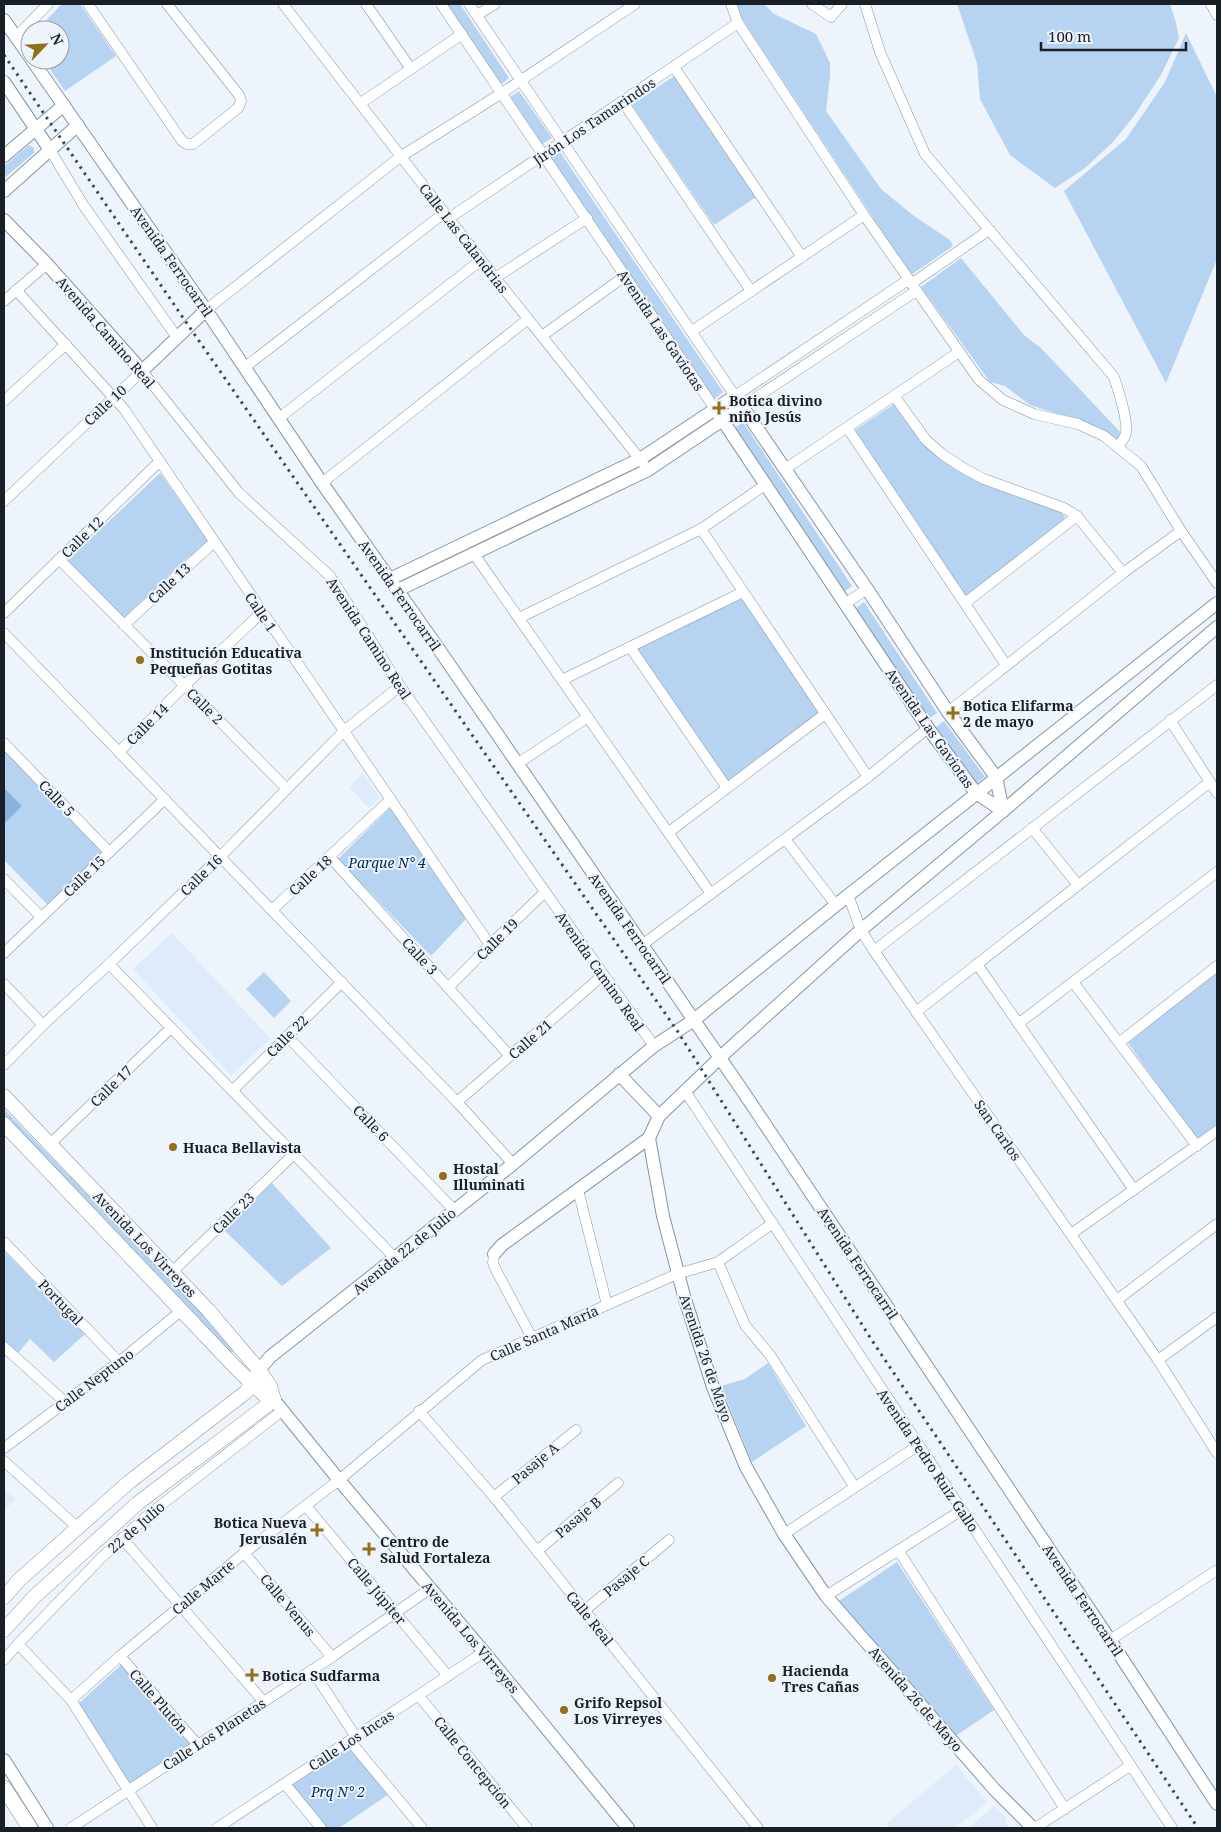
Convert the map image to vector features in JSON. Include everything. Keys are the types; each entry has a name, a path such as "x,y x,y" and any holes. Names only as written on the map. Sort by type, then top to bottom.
{"main road":[{"name":"Avenida Los Virreyes","path":"4,1096 209,1311 259,1370 270,1386 279,1405"},
{"name":"Avenida Los Virreyes","path":"4,1124 252,1384 279,1405"},
{"name":"Avenida 22 de Julio","path":"4,1596 130,1482 246,1392 259,1370"},
{"path":"4,1630 34,1597 138,1503 279,1405"},
{"path":"4,1788 30,1828"}],"street":[{"path":"16,37 48,4"},
{"path":"88,4 182,141 186,144 193,144 238,108 241,101 239,95 167,4"},
{"name":"Calle Las Calandrias","path":"283,4 446,216 648,470"},
{"path":"366,4 411,69"},
{"name":"Avenida Las Gaviotas","path":"441,4 587,218 928,728 976,793 1003,811"},
{"name":"Avenida Las Gaviotas","path":"469,4 867,589 948,712 996,778 1003,811"},
{"path":"477,15 495,4"},
{"path":"206,310 400,157 502,93 636,4"},
{"path":"731,4 738,23 864,215 979,380 1003,400 1034,414 1078,424 1104,436 1141,466 1181,531 1217,583"},
{"path":"812,4 831,17 842,4"},
{"path":"865,4 880,52 924,154 1114,377 1124,412 1126,435 1118,447"},
{"path":"1210,4 1217,15"},
{"name":"Avenida Ferrocarril","path":"4,20 20,43"},
{"name":"Jirón Los Tamarindos","path":"244,368 446,216 564,142 738,23"},
{"path":"361,103 462,34"},
{"path":"674,66 802,257"},
{"name":"Avenida Ferrocarril","path":"39,70 720,1058 1110,1640 1217,1804"},
{"path":"4,82 36,128 84,206 176,336"},
{"path":"622,102 751,291"},
{"path":"4,156 64,104"},
{"path":"4,191 78,125"},
{"path":"692,331 864,215"},
{"path":"495,278 587,218"},
{"name":"Avenida Camino Real","path":"4,220 47,264 142,371 239,493 330,576 400,686 654,1046"},
{"path":"398,590 648,470 742,407 989,230"},
{"path":"278,419 481,260"},
{"path":"4,301 47,264"},
{"path":"542,336 626,276"},
{"path":"390,580 640,459 735,396 911,285"},
{"name":"Calle 1","path":"16,290 114,397 160,461 261,613 490,945"},
{"name":"Calle 10","path":"4,502 142,371 176,336 206,310"},
{"path":"322,483 528,319"},
{"path":"4,401 66,344"},
{"path":"786,470 959,352"},
{"path":"895,397 926,440 942,454 984,479 1064,508 1076,516 1122,574"},
{"path":"848,428 1006,665"},
{"name":"Calle 12","path":"4,613 160,461"},
{"path":"519,618 701,529 765,485"},
{"path":"965,603 1076,516"},
{"path":"701,529 868,777"},
{"path":"948,712 1122,574 1181,531"},
{"name":"Calle 13","path":"124,625 214,542"},
{"path":"474,554 711,894"},
{"name":"Calle 2","path":"59,559 287,789"},
{"path":"845,604 867,589"},
{"path":"562,680 743,592"},
{"name":"Avenida 22 de Julio","path":"259,1370 270,1358 513,1164 619,1074 654,1046 694,1020 848,895 1217,603"},
{"name":"Calle 14","path":"119,752 184,686 261,613"},
{"path":"532,1338 496,1270 494,1254 502,1245 649,1138 659,1116 861,930 1217,627"},
{"path":"4,634 342,982 457,1102 513,1164"},
{"path":"630,647 727,788"},
{"path":"874,951 1217,685"},
{"name":"Calle 16","path":"4,1064 220,856 344,731 400,686"},
{"path":"669,832 825,714"},
{"path":"517,764 588,717"},
{"path":"1170,720 1217,793"},
{"path":"642,945 868,777 928,728"},
{"name":"Calle 5","path":"4,743 109,852"},
{"path":"916,1012 1210,782"},
{"name":"Calle 15","path":"4,953 165,799"},
{"name":"Calle 18","path":"272,910 391,800"},
{"path":"1032,828 1078,885"},
{"path":"785,839 836,905"},
{"name":"Calle 3","path":"330,857 510,1056"},
{"path":"1018,1024 1217,872"},
{"path":"4,879 41,917"},
{"name":"Calle 19","path":"449,987 545,892"},
{"name":"San Carlos","path":"848,895 861,930 874,951 1158,1360 1217,1453"},
{"path":"109,964 395,1258"},
{"path":"977,964 1134,1190"},
{"path":"1120,1042 1217,966"},
{"name":"Calle 21","path":"457,1102 603,975"},
{"name":"Calle 22","path":"233,1090 342,982"},
{"path":"1073,982 1197,1146"},
{"path":"4,984 43,1025"},
{"name":"Calle 17","path":"50,1144 171,1028"},
{"name":"Calle 6","path":"287,1036 455,1211"},
{"path":"619,1074 659,1116"},
{"name":"Avenida Pedro Ruiz Gallo","path":"685,1091 1172,1828"},
{"path":"1071,1234 1217,1131"},
{"name":"Avenida 26 de Mayo","path":"649,1138 663,1216 677,1274 713,1387 746,1467 784,1534 826,1596 994,1790 1034,1828"},
{"name":"Calle 23","path":"172,1272 294,1154"},
{"path":"578,1190 608,1305"},
{"name":"Calle Santa María","path":"339,1480 482,1360 677,1274 718,1262 773,1223"},
{"path":"1116,1300 1217,1224"},
{"name":"Portugal","path":"4,1242 119,1362"},
{"path":"718,1262 745,1325 770,1355 854,1486"},
{"name":"Calle Neptuno","path":"4,1448 119,1362 182,1310"},
{"path":"1158,1360 1217,1317"},
{"path":"4,1347 64,1402"},
{"name":"Avenida Los Virreyes","path":"279,1405 628,1828"},
{"name":"22 de Julio","path":"4,1660 122,1538 279,1405"},
{"name":"Calle Real","path":"419,1411 494,1497 758,1828"},
{"name":"Pasaje A","path":"494,1497 576,1430"},
{"path":"784,1534 854,1486 919,1445"},
{"path":"4,1461 78,1528"},
{"name":"Calle Marte","path":"71,1700 120,1656 244,1553 339,1480"},
{"name":"Pasaje B","path":"537,1551 618,1483"},
{"name":"Calle Júpiter","path":"306,1506 448,1676"},
{"path":"826,1596 962,1510"},
{"path":"122,1538 264,1702"},
{"name":"Pasaje C","path":"584,1611 669,1540"},
{"path":"898,1550 1065,1809"},
{"name":"Calle Venus","path":"244,1553 332,1657"},
{"path":"1110,1640 1217,1570"},
{"name":"Calle Los Planetas","path":"71,1828 332,1657 431,1588"},
{"path":"18,1644 71,1700 152,1828"},
{"name":"Calle Los Incas","path":"218,1828 484,1652"},
{"name":"Calle Plutón","path":"120,1656 198,1745"},
{"path":"312,1670 353,1739 422,1828"},
{"name":"Calle Concepción","path":"418,1696 527,1828"},
{"path":"4,1760 47,1828"},
{"path":"1034,1828 1130,1766"},
{"path":"285,1784 321,1828"}],"shaded area":[{"path":"363,773 380,798 369,808 349,787"},
{"path":"4,788 22,806 6,822 4,820"},
{"path":"172,933 271,1039 231,1075 133,969"},
{"path":"4,1489 15,1499 4,1511"},
{"path":"956,1765 987,1802 955,1828 889,1828 886,1824"},
{"path":"994,1806 1006,1817 1006,1823 1011,1828 969,1828"}],"green space":[{"path":"62,4 80,4 116,56 65,91 51,70 70,70 70,20 47,20"},
{"path":"445,4 460,4 509,78 500,85"},
{"path":"737,4 764,4 774,14 816,34 830,63 826,111 881,189 914,216 950,240 953,246 911,275 741,17"},
{"path":"957,4 1170,4 1179,38 1161,75 1134,116 1113,142 1085,168 1055,188 1010,155 980,99 977,63"},
{"path":"1186,33 1217,97 1217,259 1166,383 1064,191 1126,139 1165,82"},
{"path":"674,76 756,197 714,225 632,105"},
{"path":"519,91 552,138 541,145 509,98"},
{"path":"29,145 34,148 34,153 4,178 4,166"},
{"path":"560,152 723,392 712,401 550,160"},
{"path":"961,258 1024,335 1041,348 1121,433 1115,441 1079,421 1030,405 1005,386 990,382 921,287"},
{"path":"894,404 905,415 930,449 949,465 963,474 994,488 1058,509 1065,517 1063,521 967,596 963,596 854,433 855,430"},
{"path":"743,422 852,586 842,593 732,430"},
{"path":"160,473 209,542 185,560 123,619 67,561"},
{"path":"738,599 743,600 819,709 817,714 731,782 726,779 638,651 639,647"},
{"path":"864,602 937,713 927,720 854,610"},
{"path":"944,721 985,777 976,784 935,728"},
{"path":"4,748 103,851 49,906 4,860"},
{"name":"Parque N° 4","path":"390,808 466,919 431,956 338,859"},
{"path":"264,972 291,1001 274,1018 246,989"},
{"path":"1217,972 1217,1124 1196,1139 1128,1043"},
{"path":"4,1109 237,1347 230,1354 4,1121"},
{"path":"271,1182 331,1248 282,1286 223,1229"},
{"path":"4,1251 85,1334 54,1362 30,1339 18,1353 4,1340"},
{"path":"768,1363 806,1426 752,1462 721,1386 745,1379"},
{"path":"897,1562 994,1710 954,1737 839,1601"},
{"path":"121,1665 190,1744 128,1784 78,1704"},
{"name":"Prq N° 2","path":"350,1747 389,1794 339,1828 326,1828 292,1785"}],"railway":[{"path":"4,55 188,325 678,1032 871,1339 1198,1828"}],"place":[{"name":"Botica divino niño Jesús","path":"719,408"},
{"name":"Institución Educativa Pequeñas Gotitas","path":"140,660"},
{"name":"Botica Elifarma 2 de mayo","path":"953,713"},
{"name":"Huaca Bellavista","path":"173,1147"},
{"name":"Hostal Illuminati","path":"443,1176"},
{"name":"Botica Nueva Jerusalén","path":"317,1530"},
{"name":"Centro de Salud Fortaleza","path":"369,1549"},
{"name":"Botica Sudfarma","path":"252,1675"},
{"name":"Hacienda Tres Cañas","path":"772,1678"},
{"name":"Grifo Repsol Los Virreyes","path":"564,1710"}]}
